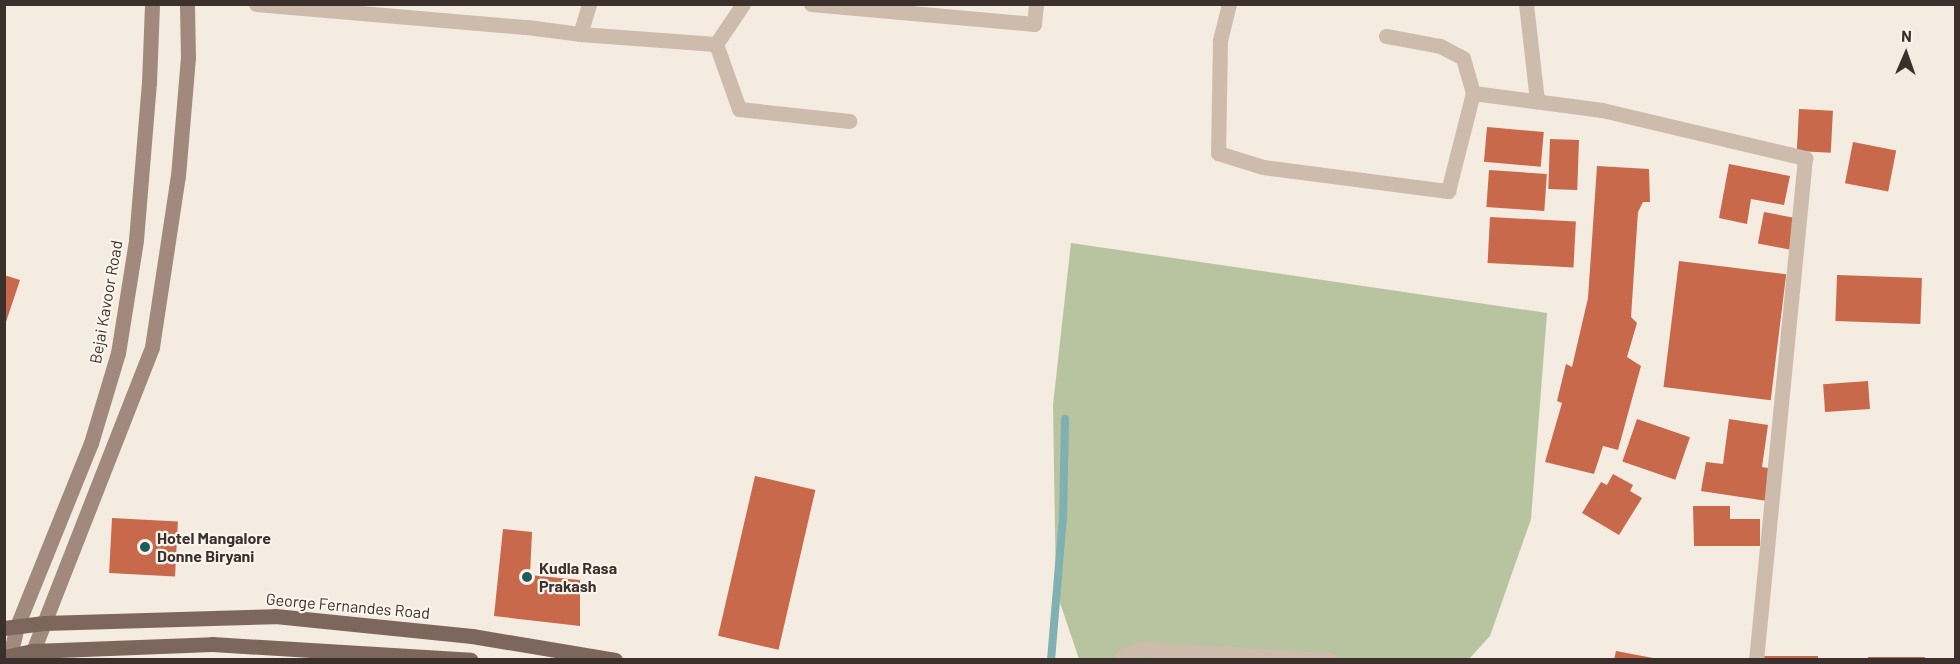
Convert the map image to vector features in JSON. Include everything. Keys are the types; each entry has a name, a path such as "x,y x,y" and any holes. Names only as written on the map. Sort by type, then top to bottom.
{"main road":[{"name":"Bejai Kavoor Road","path":"9,657 11,627 91,443 118,353 136,240 149,83 152,4"},
{"path":"32,655 152,348 178,176 188,58 187,4"},
{"name":"George Fernandes Road","path":"11,627 44,623 275,616 472,636 615,660"},
{"path":"9,657 212,644 359,656 471,660"}],"street":[{"path":"256,4 527,27 580,34 716,44"},
{"path":"580,34 589,4"},
{"path":"716,44 743,4"},
{"path":"811,4 1034,24 1036,4"},
{"path":"1229,4 1220,41 1218,153 1263,167 1448,191 1473,93 1463,58 1440,46 1386,36"},
{"path":"1526,4 1537,102"},
{"path":"716,44 739,109 849,121"},
{"path":"1473,93 1602,110 1805,158 1756,660"},
{"path":"1121,660 1124,655 1141,649 1330,660"}],"green space":[{"path":"1071,243 1547,313 1531,519 1490,636 1469,659 1079,659 1056,591 1053,405"}],"building":[{"path":"1799,109 1833,111 1831,153 1797,151"},
{"path":"1487,127 1544,132 1541,167 1484,162"},
{"path":"1550,139 1579,140 1577,190 1548,189"},
{"path":"1853,142 1896,150 1888,192 1845,183"},
{"path":"1729,164 1790,176 1784,205 1751,199 1747,224 1719,218"},
{"path":"1597,166 1649,169 1650,202 1643,202 1638,212 1631,317 1637,323 1627,357 1641,366 1618,450 1603,446 1594,474 1545,462 1562,403 1557,401 1566,364 1572,367 1588,298"},
{"path":"1489,170 1547,174 1544,211 1486,207"},
{"path":"1764,212 1799,219 1793,250 1758,243"},
{"path":"1490,217 1576,222 1573,267 1488,263"},
{"path":"1679,261 1786,274 1771,400 1664,387"},
{"path":"4,275 20,280 5,325 4,325"},
{"path":"1837,275 1922,278 1920,324 1835,321"},
{"path":"1868,381 1870,409 1825,412 1823,384"},
{"path":"1637,419 1690,437 1675,480 1622,462"},
{"path":"1729,419 1768,425 1762,467 1779,470 1774,502 1701,491 1706,462 1723,464"},
{"path":"1613,474 1633,485 1630,491 1642,498 1619,535 1582,513 1601,482 1607,485"},
{"path":"755,476 815,490 779,650 718,636"},
{"path":"1693,506 1730,506 1730,519 1760,519 1760,546 1694,546"},
{"name":"Hotel Mangalore Donne Biryani","path":"112,518 178,521 175,576 109,573"},
{"name":"Kudla Rasa Prakash","path":"503,529 532,532 530,575 580,580 580,626 494,616"},
{"path":"1616,651 1653,658 1653,660 1614,660"},
{"path":"1761,656 1818,656 1818,660 1761,660"},
{"path":"1868,657 1925,657 1925,660 1868,660"}],"waterway":[{"path":"1051,660 1063,518 1065,419"}],"place":[{"name":"Hotel Mangalore Donne Biryani","path":"145,547"},
{"name":"Kudla Rasa Prakash","path":"527,577"}]}
